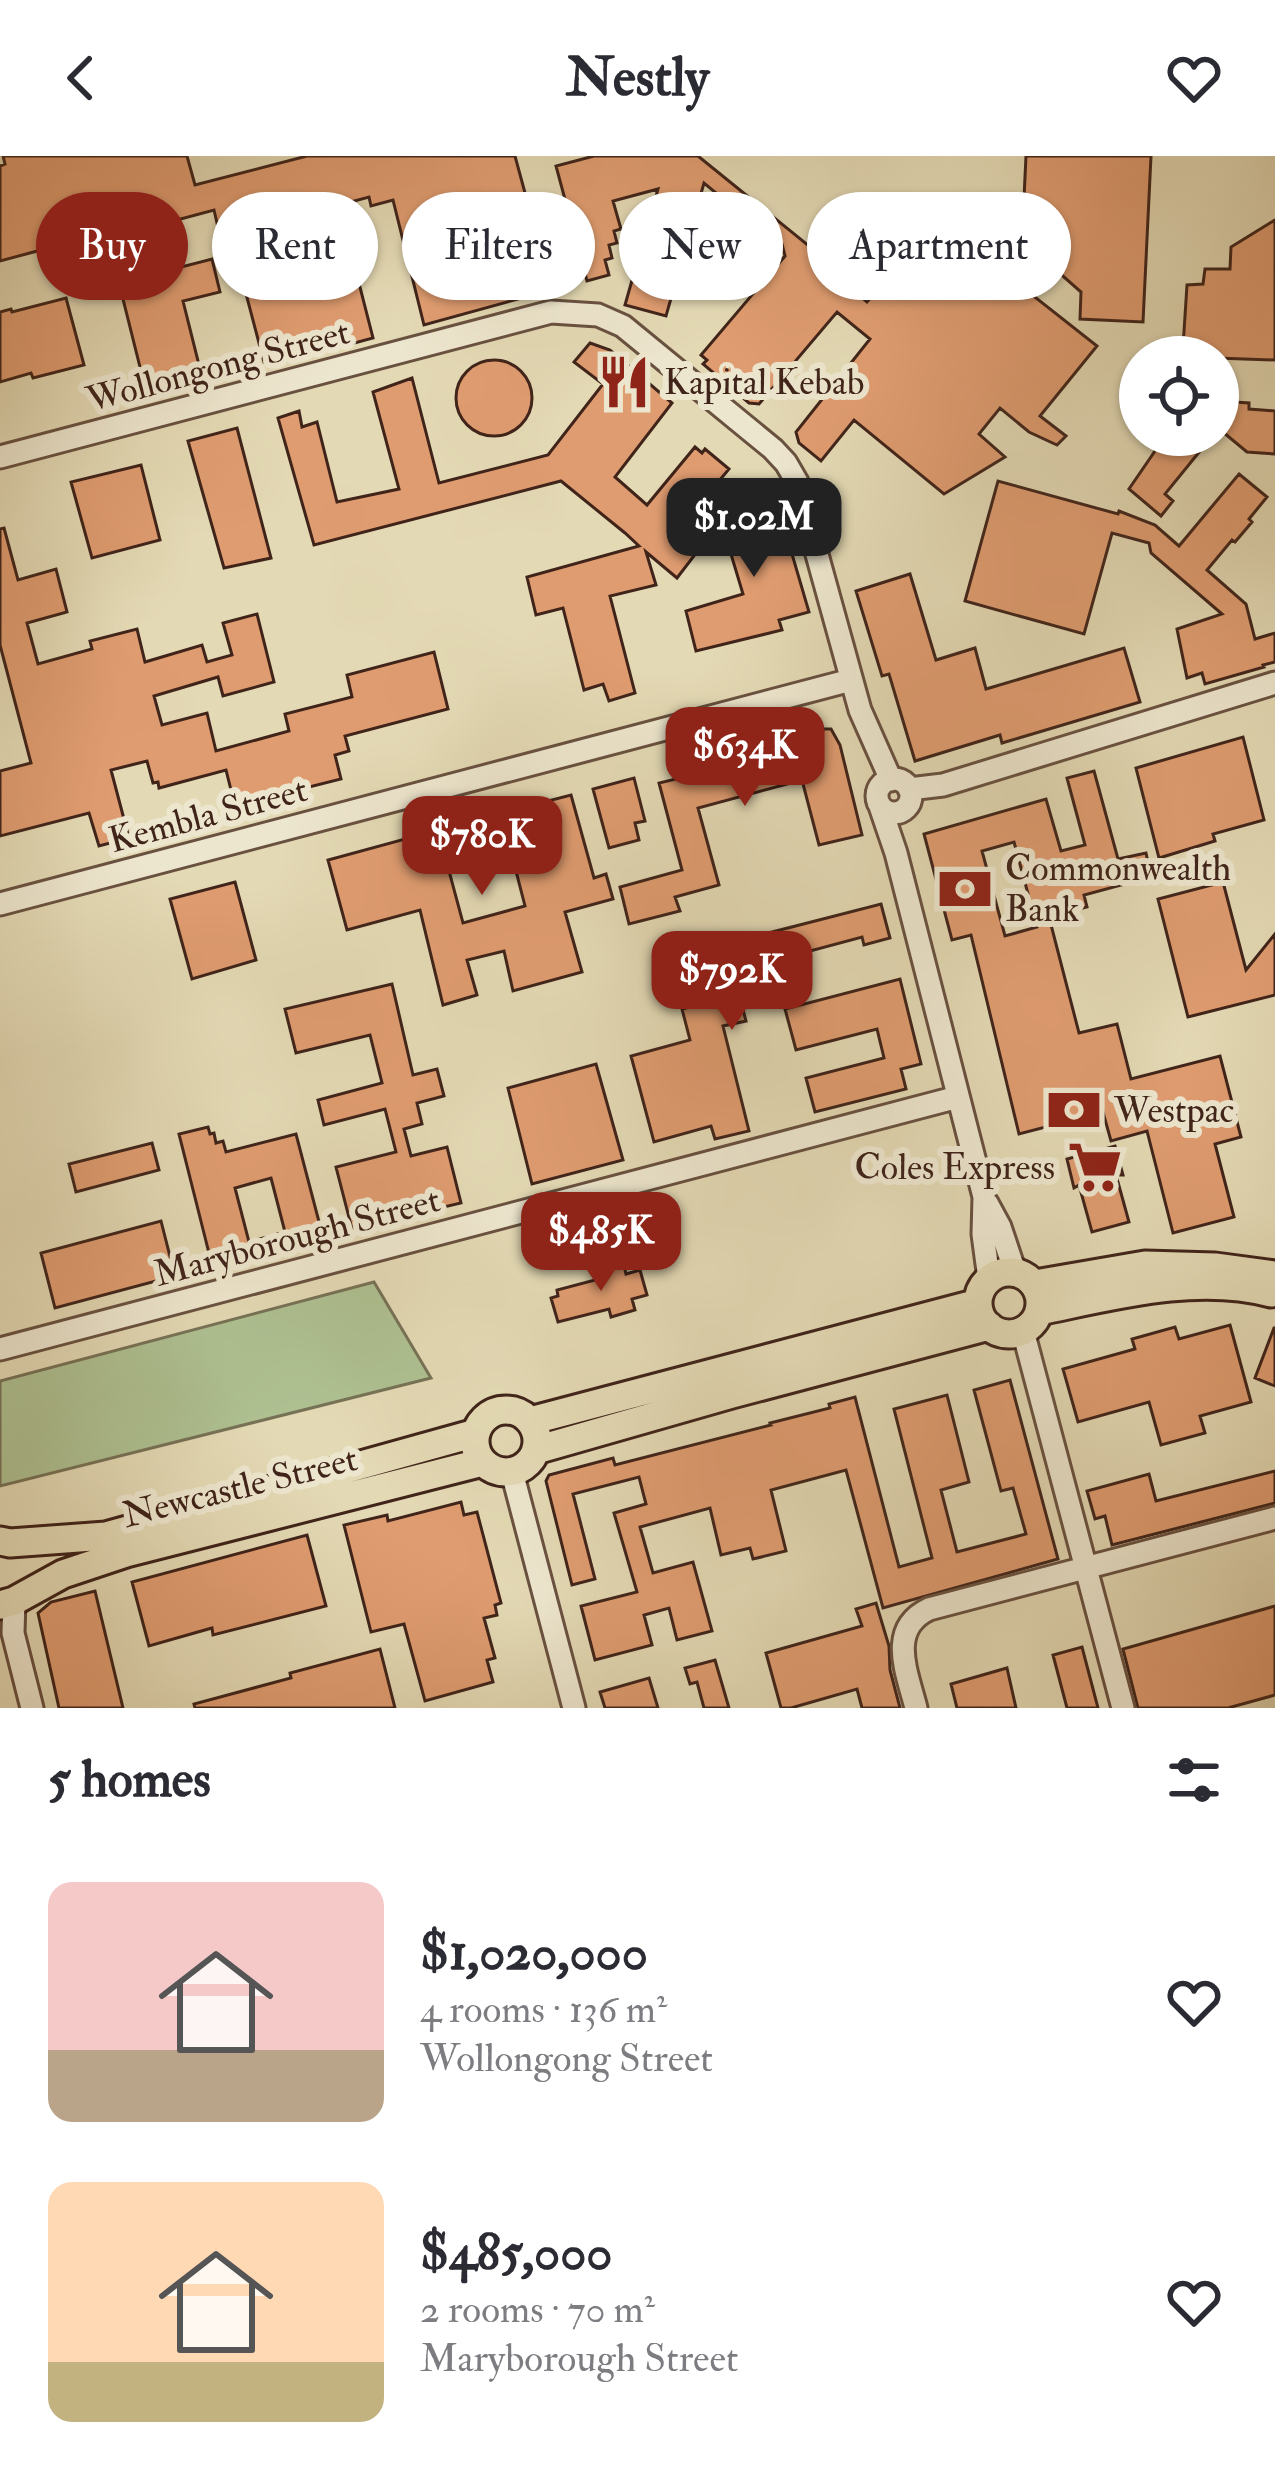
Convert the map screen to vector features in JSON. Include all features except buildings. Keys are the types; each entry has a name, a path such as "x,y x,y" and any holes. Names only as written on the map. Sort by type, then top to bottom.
{"main road":[{"path":"530,1421 1145,1265 1275,1275"},
{"path":"536,1450 732,1394 1010,1301 1160,1287 1208,1286 1275,1294"},
{"path":"500,1411 516,1412 530,1421 537,1435 536,1450 527,1465 499,1472 483,1462 476,1449 476,1433 485,1419 500,1411"},
{"name":"Newcastle Street","path":"5,1542 106,1536 476,1433"},
{"name":"Newcastle Street","path":"9,1610 63,1574 126,1553 483,1462"},
{"name":"Newcastle Street","path":"5,1542 23,1552 30,1568 28,1583 9,1610"}],"street":[{"name":"Wollongong Street","path":"0,457 551,312 598,315 623,326 786,463 796,482 860,710 894,798"},
{"name":"Kembla Street","path":"0,904 851,680"},
{"path":"1123,1708 1010,1301 983,1234 983,1197 896,853 894,798 1275,683"},
{"name":"Maryborough Street","path":"0,1349 958,1096"},
{"path":"512,1472 574,1708"},
{"path":"916,1708 905,1666 904,1635 916,1615 1275,1518"},
{"path":"9,1610 32,1708"}],"green space":[{"path":"374,1282 431,1378 0,1486 0,1381"}],"place":[{"name":"Kapital Kebab","path":"624,382"},
{"name":"Commonwealth Bank","path":"965,889"},
{"name":"Westpac","path":"1074,1110"},
{"name":"Coles Express","path":"1095,1167"}]}
